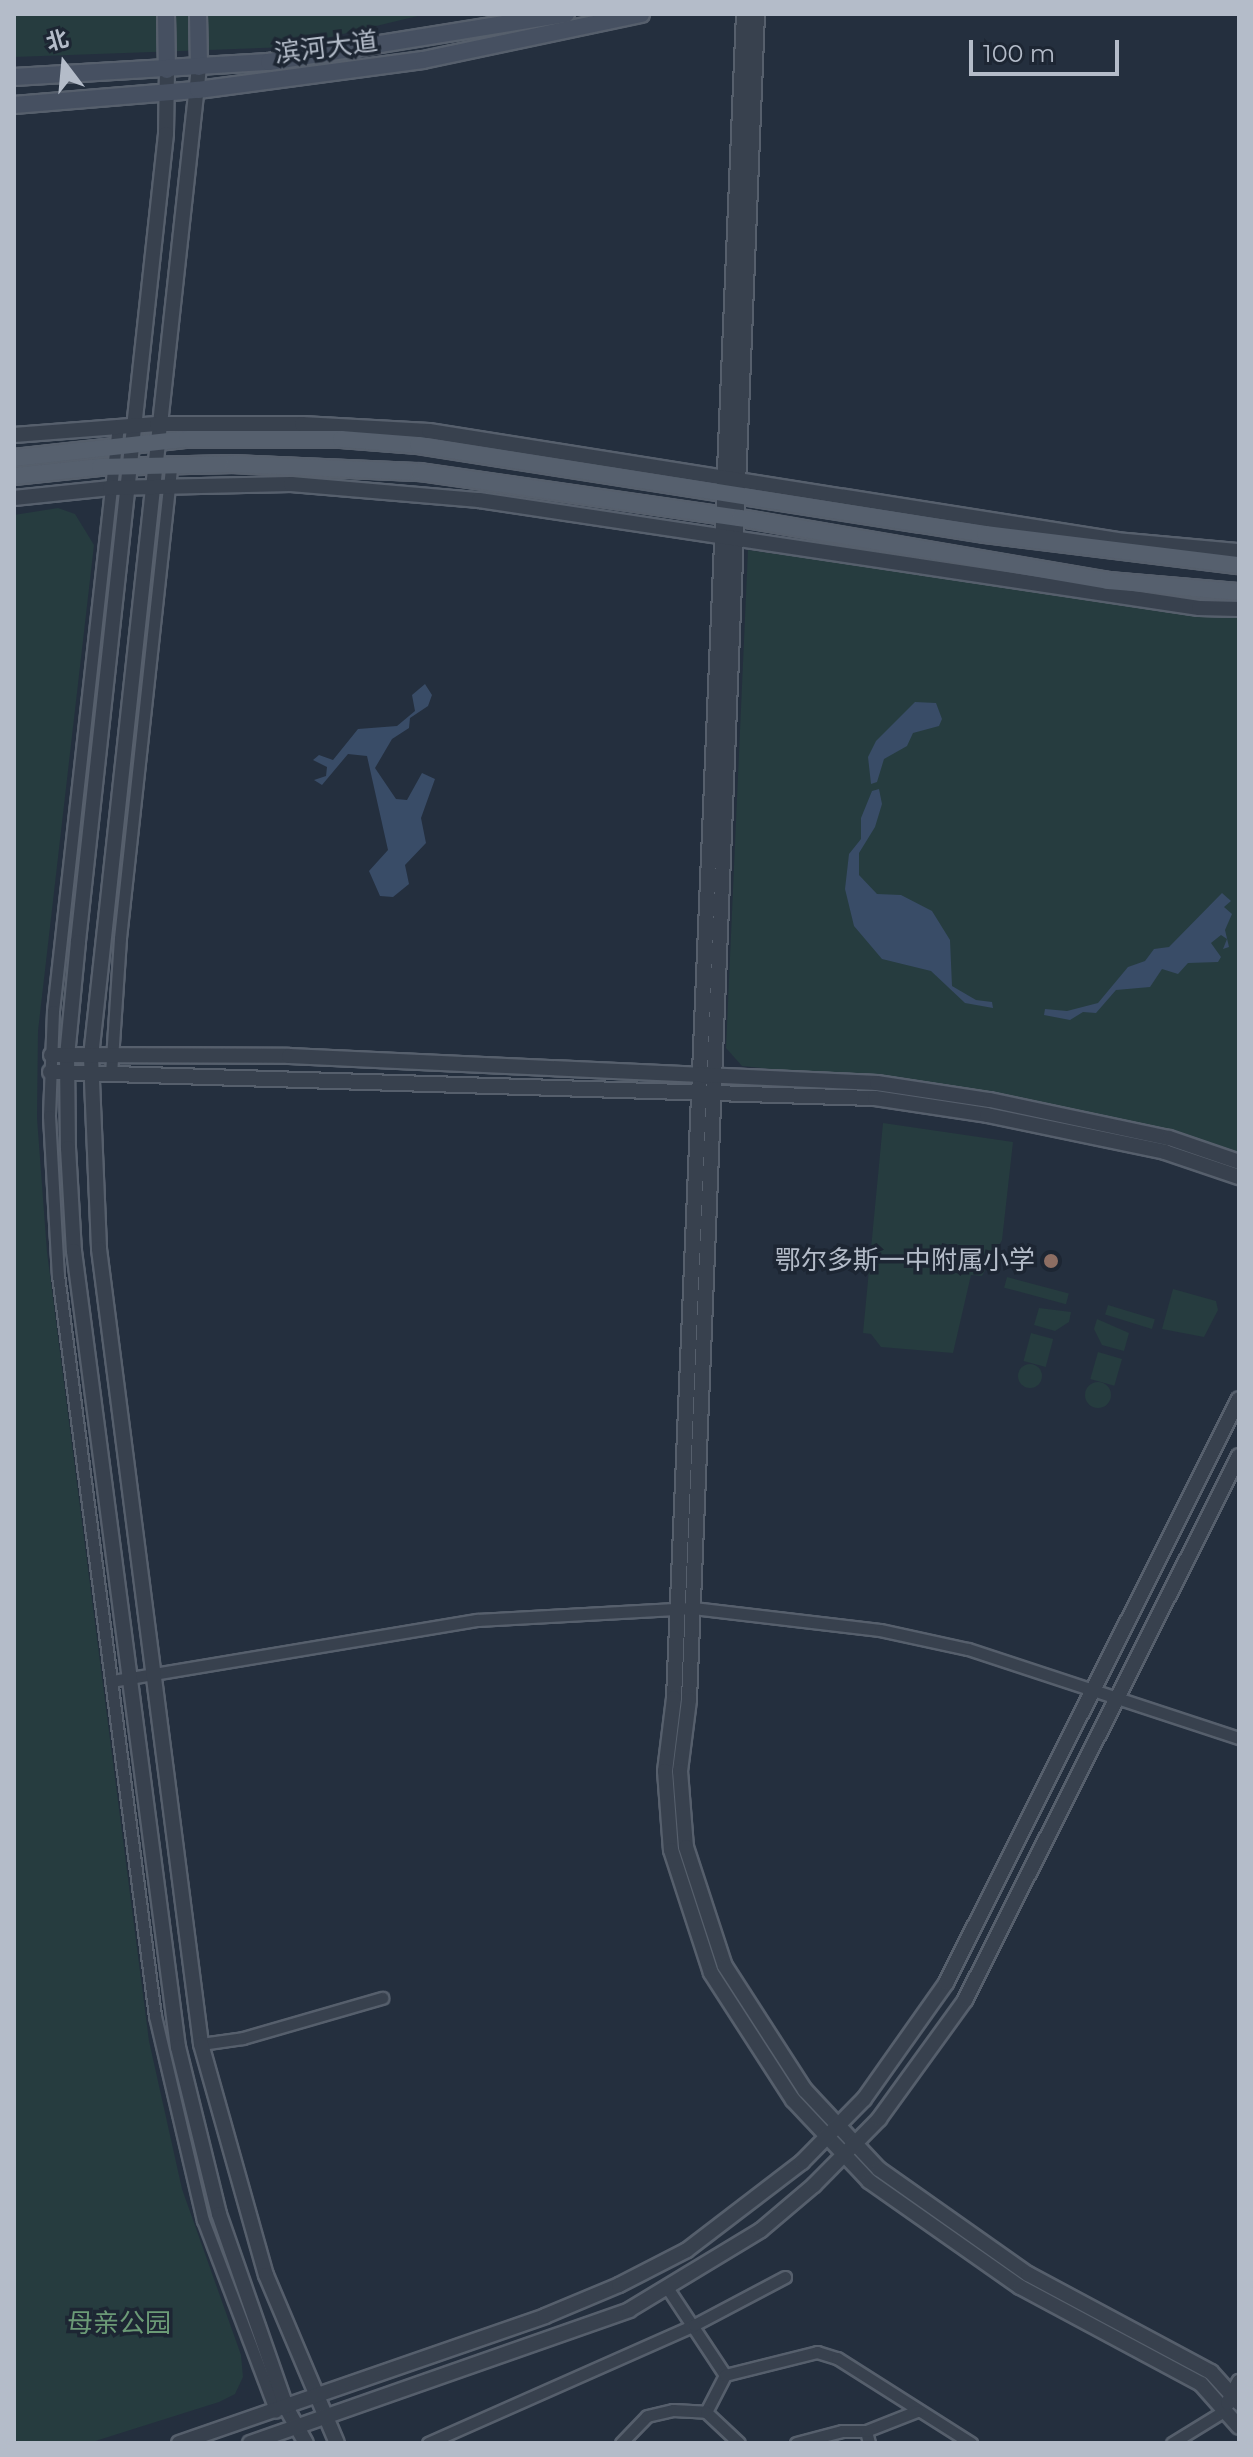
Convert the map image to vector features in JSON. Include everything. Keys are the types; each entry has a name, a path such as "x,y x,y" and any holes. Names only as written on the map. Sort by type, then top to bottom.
{"main road":[{"path":"166,14 167,70"},
{"path":"198,14 199,67"},
{"name":"滨河大道","path":"14,77 167,70 379,47 566,14"},
{"name":"滨河大道","path":"14,105 167,94 423,60 641,14"},
{"path":"14,458 133,443 156,433 418,445 732,485 993,535 1239,565"},
{"path":"14,476 171,465 420,472 732,518 1108,581 1239,592"}],"street":[{"path":"744,14 732,540 685,1608 680,1771 686,1847 725,1966 831,2129 848,2147 1028,2274 1211,2372 1235,2400"},
{"path":"732,485 757,14"},
{"path":"199,67 156,433 91,1057 99,1249 201,2044 243,2207 315,2397 337,2443"},
{"path":"167,70 136,425 67,1056 74,1251 164,1958 192,2117 281,2410"},
{"path":"14,435 118,425 136,425 156,433"},
{"path":"118,425 51,1055 58,1275 155,2016 180,2136 221,2273 281,2410 306,2443"},
{"path":"111,1074 171,465"},
{"path":"14,498 128,487 291,484 479,500 1199,608 1239,609"},
{"path":"732,485 1117,540 1239,551"},
{"path":"51,1055 289,1056 877,1083 990,1100 1169,1138 1239,1162"},
{"path":"50,1072 706,1090 875,1098 987,1115 1165,1152 1239,1177"},
{"path":"179,2443 281,2410 619,2285 749,2208 802,2162 873,2088 946,1983 1239,1399"},
{"path":"250,2443 555,2339 668,2289 761,2230 814,2185 848,2147 879,2119 965,2000 1239,1456"},
{"path":"112,1681 477,1620 685,1608 880,1630 968,1649 1239,1738"},
{"path":"201,2044 243,2038 382,1998"},
{"path":"848,2147 869,2181 931,2228 1020,2287 1201,2384 1239,2427"},
{"path":"428,2443 694,2325 785,2277"},
{"path":"668,2289 725,2375"},
{"path":"706,2412 725,2375 817,2352 837,2358 971,2443"},
{"path":"1172,2443 1224,2411 1235,2400 1239,2382"},
{"path":"621,2443 647,2416 673,2410 706,2412 739,2443"},
{"path":"796,2443 842,2431 867,2437 917,2411"}],"green space":[{"path":"14,14 426,14 289,47 14,57"},
{"name":"母亲公园","path":"58,508 75,514 94,545 38,1031 37,1118 47,1252 149,2041 182,2189 241,2355 243,2377 235,2394 219,2402 89,2443 14,2443 14,515"},
{"path":"748,550 1239,616 1239,1154 1148,1125 996,1093 742,1066 726,1048"},
{"path":"883,1123 1013,1142 1002,1240 982,1276 971,1275 953,1353 881,1347 871,1334 863,1333"},
{"path":"1007,1277 1069,1294 1066,1304 1004,1288"},
{"path":"1173,1289 1216,1301 1218,1310 1204,1337 1162,1329"},
{"path":"1108,1305 1155,1319 1152,1329 1105,1315"},
{"path":"1039,1308 1071,1312 1069,1322 1055,1331 1034,1325"},
{"path":"1097,1319 1129,1333 1124,1351 1102,1345 1094,1329"},
{"path":"1031,1333 1053,1339 1046,1367 1023,1361"},
{"path":"1098,1352 1122,1359 1114,1386 1090,1379"},
{"path":"1030,1364 1038,1368 1042,1376 1038,1384 1030,1388 1022,1384 1018,1376 1022,1368"},
{"path":"1098,1382 1107,1386 1111,1395 1107,1404 1098,1408 1089,1404 1085,1395 1089,1386"}],"water":[{"path":"425,684 432,695 428,706 410,718 409,728 392,739 375,768 396,799 407,800 422,773 435,779 421,818 426,843 405,865 409,884 393,897 380,896 369,871 388,850 367,756 348,754 322,785 314,780 326,776 327,767 313,760 319,755 333,760 358,729 397,726 415,711 412,695"},
{"path":"915,702 936,703 942,719 939,726 913,733 907,746 884,759 877,782 871,784 868,757 876,741"},
{"path":"879,789 882,804 875,827 859,853 859,875 877,894 901,895 932,911 950,940 952,986 976,1000 992,1002 993,1008 965,1003 931,971 882,959 854,926 845,889 849,854 861,839 861,818 872,791"},
{"path":"1222,893 1231,901 1224,907 1232,914 1225,930 1229,947 1223,949 1227,939 1221,935 1211,943 1221,957 1218,962 1188,963 1178,974 1162,969 1150,987 1116,990 1096,1013 1083,1012 1070,1020 1044,1015 1045,1009 1067,1011 1098,1003 1128,967 1145,961 1154,949 1169,947"}],"place":[{"name":"鄂尔多斯一中附属小学","path":"1051,1261"}]}
